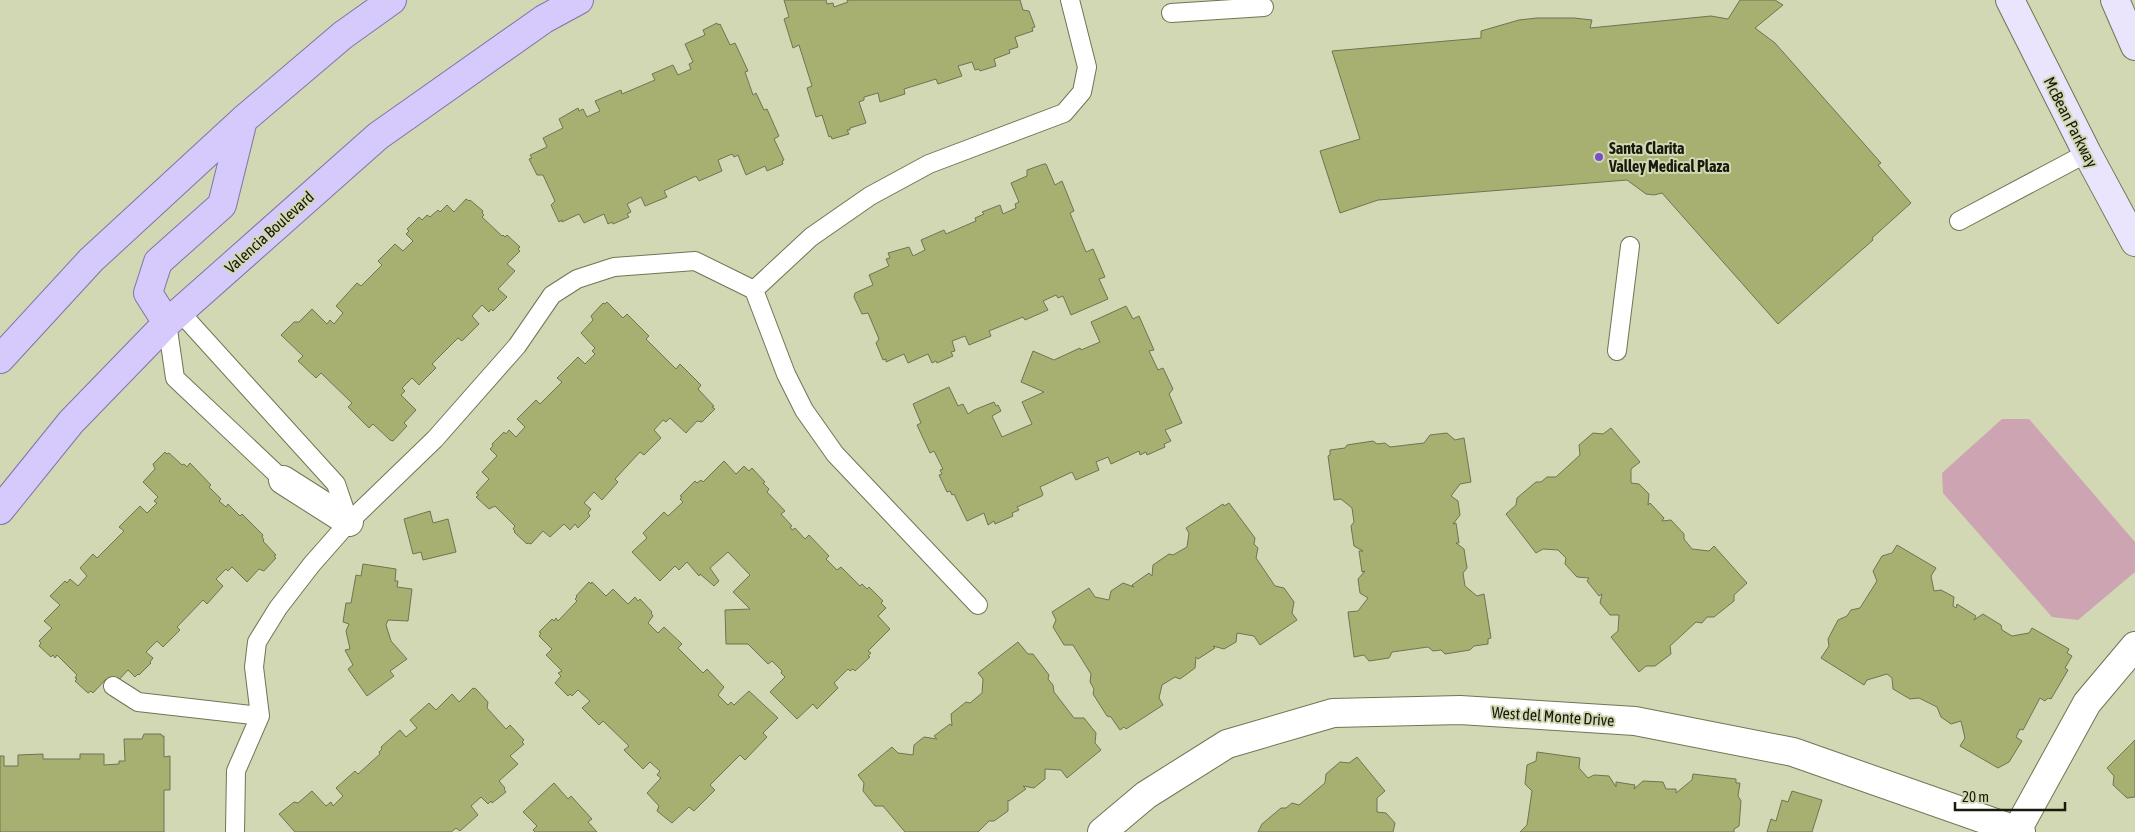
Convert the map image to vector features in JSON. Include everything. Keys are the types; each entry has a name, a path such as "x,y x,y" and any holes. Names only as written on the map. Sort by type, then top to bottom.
{"main road":[{"path":"0,359 91,260 243,120 343,35 392,0"},
{"name":"Valencia Boulevard","path":"0,510 71,422 173,317 378,136 544,19 578,0"},
{"name":"McBean Parkway","path":"2010,0 2087,154 2135,242"},
{"path":"2115,0 2135,46"},
{"path":"173,317 148,293 158,262 222,205 243,120"}],"street":[{"path":"284,480 349,522"},
{"path":"2018,831 2087,703 2135,646"},
{"name":"West del Monte Drive","path":"1102,832 1146,796 1227,744 1333,713 1460,710 1635,721 1793,752 2018,831"}],"lane":[{"path":"754,290 811,237 870,196 928,164 1064,112 1082,92 1087,67 1070,0"},
{"path":"1171,13 1264,7"},
{"path":"1959,221 2087,154"},
{"path":"1617,350 1630,246"},
{"path":"235,832 236,771 260,716 254,667 257,642 278,608 308,569 349,522 435,439 517,346 552,295 577,279 614,266 695,260 754,290 786,374 804,410 835,454 978,605"},
{"path":"173,317 175,378 284,480"},
{"path":"173,317 336,484 349,522"},
{"path":"113,686 138,702 260,716"}],"shaded area":[{"path":"2002,419 2029,419 2135,542 2135,572 2078,620 2052,617 1943,493 1942,473"}],"building":[{"path":"784,0 826,0 827,4 833,3 834,7 848,2 847,0 1020,0 1023,10 1029,11 1035,27 1032,28 1033,31 1015,37 1018,47 1009,50 1010,53 994,59 996,66 980,71 979,69 975,70 972,62 958,66 962,76 938,84 936,79 904,89 905,94 880,102 878,93 864,97 864,100 859,102 866,123 850,128 850,130 847,130 849,134 832,139 831,136 829,137 822,115 816,117 807,88 812,86 799,45 793,48 784,19 789,17"},
{"name":"Santa Clarita Valley Medical Plaza","path":"1740,0 1775,0 1783,5 1755,28 1775,43 1881,163 1878,165 1911,203 1872,238 1873,240 1778,324 1662,193 1646,194 1627,180 1378,200 1340,213 1320,151 1360,139 1332,51 1481,38 1481,31 1519,20 1537,18 1592,20 1590,28 1711,16 1728,19"},
{"path":"717,23 718,25 720,24 730,45 735,43 748,71 745,72 753,95 756,93 764,110 767,109 779,136 774,139 784,160 782,161 783,164 767,171 765,166 746,175 738,155 734,157 732,154 718,160 722,171 699,181 696,176 664,191 667,197 645,206 641,197 627,204 631,212 627,214 629,217 613,224 612,222 608,224 604,214 584,223 579,214 559,222 551,205 555,201 543,175 537,175 529,159 532,158 530,155 547,147 543,138 563,128 559,119 578,108 579,111 583,109 587,117 600,111 595,101 621,90 622,94 655,80 652,74 673,65 678,75 691,69 689,64 693,62 685,44 705,35 703,30"},
{"path":"1046,164 1055,185 1062,181 1074,211 1070,213 1086,252 1093,249 1105,277 1099,279 1108,299 1071,315 1063,296 1058,298 1056,295 1043,301 1048,310 1025,320 1023,317 989,331 991,336 969,345 965,336 952,341 955,351 951,352 953,356 937,363 936,361 932,363 928,354 908,363 904,354 886,362 886,359 883,360 876,343 879,339 868,313 862,314 854,297 855,293 873,285 869,275 889,266 886,259 890,258 888,253 909,247 913,256 925,250 921,240 944,230 946,234 976,221 975,218 984,214 982,212 1000,205 1003,214 1016,208 1015,204 1019,202 1011,183 1027,176 1027,170"},
{"path":"466,199 483,211 484,215 482,217 502,236 505,237 507,235 520,247 518,249 520,251 507,264 515,271 498,289 507,297 493,311 491,309 489,312 482,305 472,316 479,324 462,341 458,338 432,364 436,368 419,385 412,378 402,388 405,391 401,395 416,410 404,423 407,426 393,441 373,424 369,428 348,407 352,403 321,373 316,378 298,361 303,356 281,335 294,322 299,322 312,309 327,324 330,320 334,324 343,313 336,306 357,283 361,286 382,265 378,261 395,244 403,251 413,241 406,234 409,231 407,229 419,217 422,220 427,215 430,217 438,210 440,212 447,205 454,212"},
{"path":"607,302 623,318 627,314 649,336 646,339 676,369 680,364 701,385 698,389 715,409 702,422 697,421 686,433 670,418 666,422 663,420 654,430 661,438 644,455 640,452 615,479 618,482 602,500 594,492 584,503 591,509 588,513 590,516 578,528 575,524 570,530 564,524 550,537 543,531 531,544 527,544 514,532 515,526 495,506 489,509 476,497 479,495 476,493 489,479 482,472 497,456 490,449 493,446 492,444 504,432 506,434 509,430 516,437 525,427 517,419 536,400 540,404 562,382 557,378 578,357 585,364 595,354 592,351 595,348 581,333 593,320 591,316 603,303"},
{"path":"1126,306 1133,319 1139,316 1154,350 1149,351 1158,370 1163,368 1173,389 1169,394 1182,423 1165,430 1171,441 1164,444 1165,447 1147,455 1146,452 1140,455 1139,451 1111,464 1108,457 1096,462 1099,470 1076,480 1072,472 1040,487 1042,496 1017,507 1019,510 1012,513 1013,516 995,524 994,521 988,525 984,513 967,521 954,494 952,495 950,491 947,492 939,475 942,474 940,470 943,469 934,451 930,453 917,425 921,423 913,404 949,387 958,406 963,404 968,414 994,402 996,406 998,405 1001,411 992,416 1002,437 1032,424 1022,402 1044,392 1021,382 1033,351 1054,360 1080,348 1081,350 1100,342 1091,322"},
{"path":"1611,428 1640,462 1631,469 1631,483 1639,484 1649,494 1648,505 1650,503 1664,518 1662,521 1671,520 1684,534 1684,539 1692,549 1709,551 1714,546 1747,583 1734,595 1734,601 1714,617 1707,617 1702,623 1696,622 1670,646 1671,654 1655,666 1646,666 1639,672 1611,637 1618,631 1619,615 1610,615 1600,603 1602,594 1599,596 1587,581 1589,578 1577,577 1565,564 1566,558 1558,550 1543,549 1536,553 1506,514 1516,505 1517,498 1536,482 1541,482 1547,477 1556,477 1580,455 1579,445 1593,433 1603,434"},
{"path":"1447,433 1455,440 1464,438 1471,482 1460,484 1451,496 1458,501 1460,515 1453,524 1456,523 1459,543 1456,543 1464,549 1467,568 1463,573 1465,586 1477,596 1484,594 1491,638 1488,639 1488,644 1474,646 1470,650 1445,654 1441,650 1433,651 1428,647 1392,652 1389,658 1369,661 1364,655 1354,657 1348,612 1358,611 1368,598 1360,593 1358,579 1365,571 1362,572 1359,551 1363,551 1354,546 1351,526 1354,522 1352,508 1341,499 1334,500 1328,456 1330,455 1330,450 1373,441 1377,444 1385,443 1390,447 1424,443 1430,435"},
{"path":"165,452 169,453 182,465 184,464 187,467 190,463 211,485 209,487 221,499 219,501 226,507 228,504 240,516 242,514 263,535 263,541 276,555 274,556 276,558 264,571 259,569 247,582 232,567 228,571 226,569 216,579 223,586 207,604 203,600 177,627 180,630 163,647 157,641 146,652 153,658 151,663 139,675 135,677 128,670 113,686 106,679 93,693 91,691 88,693 75,681 77,675 57,655 55,658 53,655 51,657 39,646 41,643 39,641 52,628 44,621 60,605 50,596 65,581 67,583 70,579 78,586 87,576 80,568 93,554 97,558 124,531 119,527 140,506 147,513 157,503 154,501 158,497 143,482 155,469 153,464"},
{"path":"724,461 736,474 744,466 749,471 752,468 765,482 763,483 769,489 767,492 785,511 781,514 792,526 790,527 792,530 795,528 805,539 809,535 829,556 826,559 837,570 841,567 860,586 862,584 867,589 869,587 883,601 881,603 886,608 878,616 890,629 868,651 871,653 868,656 870,657 855,671 848,669 834,683 838,688 817,709 813,704 797,719 770,692 785,677 781,673 782,671 772,661 768,664 748,644 726,644 725,610 750,609 733,592 750,575 728,552 710,568 719,581 714,586 700,574 699,576 687,562 679,570 675,566 660,581 632,552 647,538 643,533 664,512 668,516 683,502 680,496 695,481 697,483 701,480 703,482"},
{"path":"1229,503 1255,538 1254,544 1258,548 1256,558 1275,586 1284,588 1294,602 1292,613 1297,620 1260,645 1254,636 1237,633 1236,642 1224,649 1213,646 1215,648 1198,659 1196,657 1195,668 1180,679 1175,677 1162,685 1159,698 1163,705 1126,729 1124,727 1120,730 1111,717 1107,716 1093,694 1094,689 1090,682 1091,674 1073,645 1064,645 1053,627 1056,620 1052,612 1089,588 1095,597 1109,600 1111,591 1123,583 1134,587 1132,585 1149,573 1152,576 1153,565 1169,554 1173,555 1187,547 1189,533 1186,528 1223,504 1224,506"},
{"path":"430,511 433,523 448,519 456,552 423,560 421,552 413,554 404,519"},
{"path":"1897,545 1936,568 1931,576 1934,591 1941,590 1954,597 1953,606 1956,608 1957,604 1976,616 1974,620 1983,614 2001,625 2002,630 2012,636 2029,633 2032,628 2069,649 2067,653 2072,656 2065,668 2068,670 2051,699 2048,698 2045,701 2040,698 2023,730 2020,729 2016,737 2022,741 2009,762 1998,768 1960,746 1965,738 1961,721 1951,724 1941,717 1937,707 1919,698 1910,699 1893,689 1892,678 1887,674 1867,680 1864,685 1821,658 1829,646 1828,639 1838,620 1847,616 1851,610 1860,608 1877,581 1873,571 1882,556 1892,553"},
{"path":"363,564 396,569 395,581 398,581 397,587 412,589 408,621 388,620 386,625 391,641 407,659 390,671 394,676 367,696 348,669 353,665 345,650 350,649 346,631 349,624 343,622 346,603 351,603 356,575 361,576"},
{"path":"589,582 591,584 592,582 606,596 613,589 628,604 635,597 638,601 640,599 652,612 653,616 648,623 658,633 664,627 682,644 678,648 703,673 707,669 724,687 718,695 728,705 731,702 734,705 749,691 778,718 763,733 767,737 745,760 740,755 710,785 715,790 694,811 689,807 672,823 657,811 659,806 647,793 661,778 657,775 660,771 650,762 643,769 624,750 629,746 603,721 599,725 582,708 590,701 578,690 572,696 570,694 568,696 555,683 561,676 558,673 562,671 546,655 552,649 539,636 541,633 539,632 552,619 554,621 556,618 558,621 577,601 575,599 576,596"},
{"path":"1018,642 1028,654 1033,654 1049,675 1048,679 1053,685 1054,692 1074,718 1084,718 1096,733 1095,743 1101,750 1067,778 1061,770 1045,769 1045,779 1034,788 1023,786 1026,789 1008,800 1008,811 994,821 989,821 978,832 905,832 883,806 875,806 863,791 864,783 858,775 892,747 898,753 913,755 914,745 924,737 937,739 934,736 950,724 952,726 951,714 966,702 970,703 982,693 983,679 978,673"},
{"path":"473,688 488,702 487,708 506,729 510,725 524,740 522,742 524,744 510,756 518,764 499,781 506,792 488,804 481,797 471,806 478,815 460,831 456,828 451,832 295,832 279,814 294,802 298,803 312,791 326,806 331,802 333,806 343,796 336,788 355,771 358,774 380,754 381,747 400,730 406,737 417,728 410,720 429,703 436,710 452,694 459,702"},
{"path":"144,734 161,734 164,736 164,757 170,756 170,790 164,790 164,832 0,832 0,756 4,756 4,766 18,766 18,755 43,754 43,759 80,759 80,754 104,754 104,765 119,764 119,761 125,761 124,739 142,739"},
{"path":"2135,740 2135,797 2127,798 2113,785 2114,776 2107,768"},
{"path":"1537,752 1580,758 1579,768 1588,778 1594,775 1609,776 1616,787 1616,782 1635,785 1634,789 1643,781 1663,782 1666,789 1676,789 1676,793 1692,780 1693,774 1736,779 1736,783 1740,783 1738,796 1741,801 1739,826 1734,829 1734,832 1520,832 1527,825 1532,791 1525,784 1527,765 1536,761"},
{"path":"1357,757 1385,791 1377,798 1377,812 1386,813 1395,823 1393,832 1258,832 1262,824 1281,808 1286,808 1292,803 1299,805 1325,783 1326,774 1340,762 1349,763"},
{"path":"554,783 568,799 571,796 592,819 588,822 597,832 535,832 533,830 537,826 523,812"},
{"path":"1792,791 1822,800 1812,832 1767,832 1771,819 1776,821 1782,800 1788,802"}],"place":[{"name":"Santa Clarita Valley Medical Plaza","path":"1599,157"}]}
